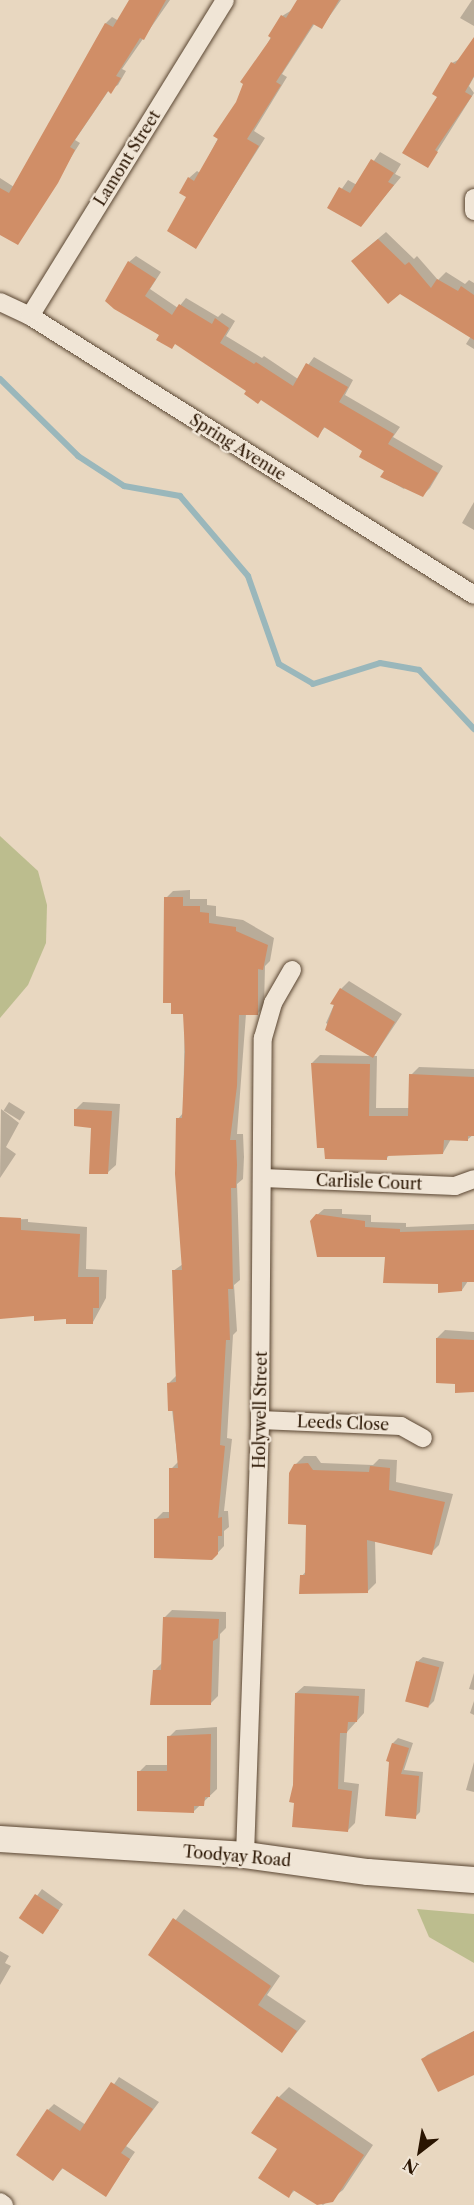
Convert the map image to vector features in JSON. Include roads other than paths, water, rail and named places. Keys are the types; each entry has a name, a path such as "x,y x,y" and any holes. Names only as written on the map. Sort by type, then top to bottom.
{"main road":[{"name":"Toodyay Road","path":"2,1842 245,1855 368,1872 474,1880"}],"street":[{"name":"Lamont Street","path":"30,316 225,0"},
{"path":"474,198 474,211"},
{"name":"Spring Avenue","path":"0,302 30,316 474,595"},
{"name":"Holywell Street","path":"245,1855 260,1420 263,1038 273,1003 291,970"},
{"name":"Carlisle Court","path":"263,1178 455,1186 474,1179"},
{"name":"Leeds Close","path":"260,1420 401,1426 423,1438"},
{"path":"0,2202 4,2205"}],"waterway":[{"path":"0,379 78,456 124,486 180,496 248,576 279,664 313,684 380,663 419,670 474,729"}]}
